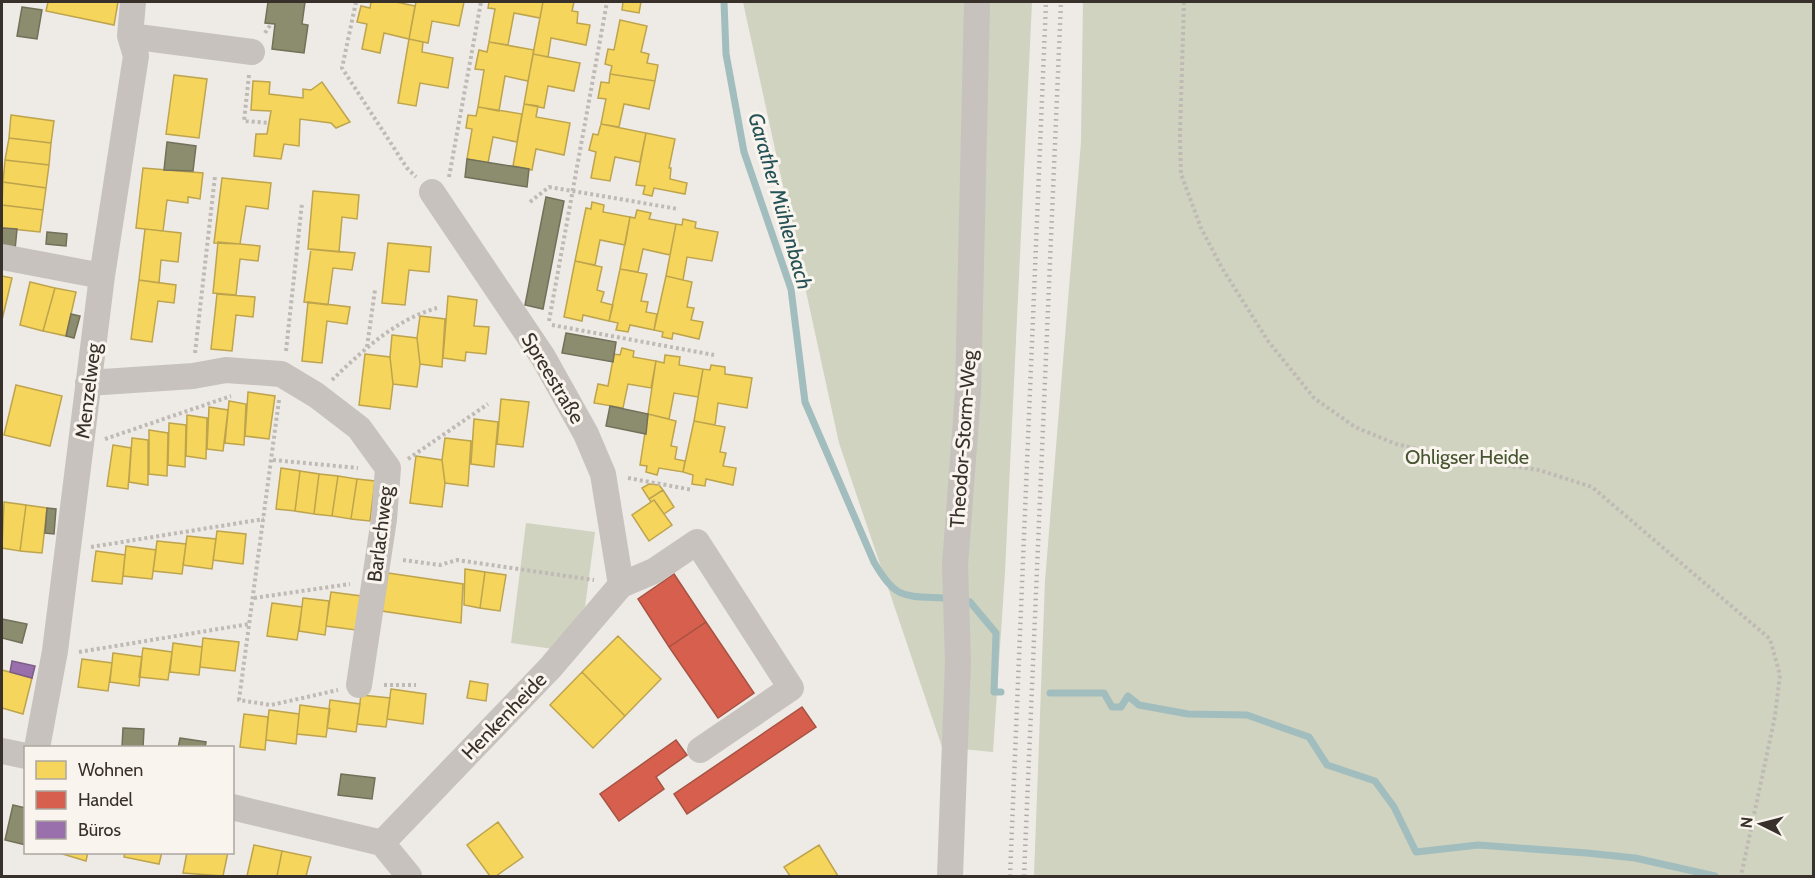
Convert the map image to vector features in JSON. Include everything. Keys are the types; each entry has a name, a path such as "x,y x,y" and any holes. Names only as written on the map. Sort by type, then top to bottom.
{"street":[{"name":"Menzelweg","path":"37,746 61,606 102,276 136,56 130,36 133,2"},
{"name":"Theodor-Storm-Weg","path":"950,876 958,662 955,565 968,393 977,2"},
{"path":"130,36 252,52"},
{"name":"Spreestraße","path":"440,188 543,357 586,434 603,474 621,585"},
{"path":"2,257 102,276"},
{"name":"Barlachweg","path":"88,383 193,376 226,370 282,374 316,395 359,429 388,468 384,519 359,685"},
{"path":"621,585 654,571 697,542 791,688 700,750"},
{"name":"Henkenheide","path":"382,843 549,668 621,585"},
{"path":"2,751 24,756"},
{"path":"234,807 382,843 409,876"}],"path":[{"path":"356,2 342,68 407,168 440,188 482,2"},
{"path":"608,2 548,325 714,355"},
{"path":"1184,2 1181,174 1201,228 1222,268 1268,341 1314,398 1355,427 1396,444 1461,459 1539,470 1592,487 1770,639 1780,675 1775,716 1741,876"},
{"path":"252,52 244,121 269,123"},
{"path":"195,360 215,176"},
{"path":"530,202 549,187 678,209"},
{"path":"284,361 302,203"},
{"path":"367,347 375,290"},
{"path":"329,382 367,347 418,313 437,308"},
{"path":"280,388 273,460 239,700 271,705 359,685 416,686"},
{"path":"101,440 237,394"},
{"path":"403,463 488,404"},
{"path":"273,460 363,468"},
{"path":"603,474 693,490"},
{"path":"87,548 264,519"},
{"path":"253,598 376,569 440,565 457,560 621,585"},
{"path":"75,653 249,624"}],"green space":[{"path":"743,2 1032,2 1005,572 993,752 942,747 839,443"},
{"name":"Ohligser Heide","path":"1083,2 1813,2 1813,876 1034,876 1045,581 1081,142"},
{"path":"526,523 595,532 585,607 553,649 511,643"}],"building: Wohnen":[{"path":"48,2 118,2 114,25 46,11"},
{"path":"371,2 396,2 415,6 409,39 384,33 380,53 362,49 367,24 357,22 361,6 370,8"},
{"path":"416,2 464,2 459,26 432,21 428,43 409,39"},
{"path":"489,2 543,2 540,18 514,13 508,45 489,42 495,9 488,8"},
{"path":"543,2 574,2 572,11 578,12 577,23 590,25 586,45 551,38 548,57 533,54"},
{"path":"623,2 641,2 639,13 622,10"},
{"path":"620,20 647,26 641,52 649,54 647,63 658,65 655,81 610,74 612,66 605,64 608,49 614,50"},
{"path":"409,39 423,42 422,52 453,58 448,88 420,83 416,106 398,103"},
{"path":"489,42 534,50 528,81 505,76 499,111 478,107 484,70 475,69 479,50 487,52"},
{"path":"533,54 580,63 574,91 548,86 544,108 524,104"},
{"path":"610,74 655,81 649,109 624,104 619,127 601,124 606,99 598,98 601,82 609,83"},
{"path":"174,75 207,79 199,138 166,134"},
{"path":"253,81 270,82 269,94 303,98 303,89 311,90 322,82 350,122 336,128 331,123 300,119 299,146 284,144 281,159 254,156 256,134 267,134 271,111 251,110"},
{"path":"524,104 538,106 536,117 570,123 564,155 536,149 532,170 513,166"},
{"path":"478,107 522,114 517,142 493,137 488,163 467,159 472,129 466,128 468,115 476,116"},
{"path":"11,115 54,121 51,143 9,138"},
{"path":"601,124 646,133 640,162 615,157 610,181 591,178 596,152 589,150 593,134 598,135"},
{"path":"646,133 675,139 669,168 671,168 670,179 687,183 685,194 654,188 652,196 643,194 645,186 636,185"},
{"path":"9,138 51,143 49,165 5,160"},
{"path":"5,160 49,165 46,188 3,182"},
{"path":"143,168 203,173 200,199 188,197 188,203 167,200 163,231 136,228"},
{"path":"222,178 271,183 268,209 246,206 240,244 214,243"},
{"path":"3,182 46,188 43,210 2,205"},
{"path":"313,191 359,195 357,219 342,217 339,252 308,249"},
{"path":"592,202 604,205 603,212 630,217 625,245 600,240 595,265 575,261 586,208 591,209"},
{"path":"2,205 43,210 40,232 2,228"},
{"path":"637,210 651,213 649,219 676,224 670,255 643,249 638,272 620,269 630,217 635,218"},
{"path":"683,219 696,222 695,228 718,232 712,261 687,257 683,280 666,276 676,224 682,225"},
{"path":"145,229 181,233 178,262 161,260 159,283 139,280"},
{"path":"218,242 260,246 258,261 240,259 236,295 213,293"},
{"path":"388,243 431,247 429,272 409,270 405,305 382,303"},
{"path":"311,249 355,253 352,270 333,268 328,305 304,302"},
{"path":"575,261 602,267 597,290 604,292 601,302 613,305 609,321 583,315 582,321 564,317"},
{"path":"620,269 647,274 641,301 648,302 646,312 657,314 654,330 630,325 628,332 616,330 618,323 609,321"},
{"path":"2,276 12,278 2,320"},
{"path":"666,276 692,282 687,307 694,308 691,320 703,322 699,339 673,333 672,339 662,337 663,332 654,330"},
{"path":"139,280 176,285 174,303 158,301 152,342 131,339"},
{"path":"30,282 55,288 43,331 20,325"},
{"path":"55,288 76,292 66,336 43,331"},
{"path":"217,294 255,297 253,317 236,315 232,351 211,349"},
{"path":"448,296 477,300 474,326 489,327 486,354 466,352 465,361 443,358"},
{"path":"308,302 350,307 347,324 327,321 322,363 302,361"},
{"path":"420,316 445,319 442,367 420,364 417,338"},
{"path":"392,335 417,338 420,364 417,387 393,384 390,357"},
{"path":"622,348 634,351 633,357 656,361 651,388 628,384 623,408 594,403 598,384 608,386 614,354 620,355"},
{"path":"365,354 390,357 393,384 390,409 359,405"},
{"path":"665,355 680,357 679,365 703,369 698,397 674,393 669,419 648,414 656,361 664,363"},
{"path":"711,365 725,367 725,374 752,378 747,408 718,403 715,425 694,421 703,369 710,370"},
{"path":"16,385 62,396 50,446 4,435"},
{"path":"248,392 275,396 269,439 245,436"},
{"path":"501,399 529,402 523,447 497,444"},
{"path":"229,401 246,404 244,445 225,443"},
{"path":"209,407 228,410 223,451 207,449"},
{"path":"648,414 676,421 671,446 677,447 675,459 685,461 683,472 659,468 657,475 646,472 647,466 640,465"},
{"path":"187,415 207,418 206,459 186,456"},
{"path":"474,419 498,422 494,467 471,464"},
{"path":"694,421 725,427 720,452 726,453 723,466 736,468 733,485 706,479 705,486 692,484 693,475 683,472"},
{"path":"169,423 186,425 185,467 168,465"},
{"path":"149,430 168,433 167,476 149,474"},
{"path":"132,438 148,440 148,485 129,482"},
{"path":"445,438 471,441 468,486 445,483 442,460"},
{"path":"113,445 131,448 128,489 107,486"},
{"path":"416,456 442,460 445,483 442,507 410,503"},
{"path":"281,468 300,471 295,511 276,509"},
{"path":"300,471 319,474 314,514 295,511"},
{"path":"319,474 338,476 332,516 314,514"},
{"path":"338,476 357,479 351,519 332,516"},
{"path":"357,479 375,481 370,521 351,519"},
{"path":"649,484 659,485 663,490 649,499 642,488"},
{"path":"663,490 674,507 664,514 654,500 651,502 649,499"},
{"path":"654,500 672,525 649,541 632,515"},
{"path":"4,502 26,505 20,551 2,548"},
{"path":"26,505 47,508 42,553 20,551"},
{"path":"217,531 246,534 243,564 213,560"},
{"path":"187,536 216,539 212,569 183,565"},
{"path":"157,541 186,544 182,574 153,571"},
{"path":"126,546 156,550 152,579 123,576"},
{"path":"96,551 125,555 122,584 92,581"},
{"path":"465,569 485,572 480,608 464,605"},
{"path":"485,572 506,575 500,611 480,608"},
{"path":"388,573 463,584 461,623 382,611"},
{"path":"331,592 361,596 356,630 326,626"},
{"path":"303,598 329,601 325,635 299,631"},
{"path":"272,603 302,607 297,640 267,636"},
{"path":"618,636 661,679 625,716 582,672"},
{"path":"203,638 239,642 235,671 200,667"},
{"path":"173,643 202,647 199,675 170,672"},
{"path":"143,648 172,652 168,680 139,677"},
{"path":"113,653 142,657 139,686 110,682"},
{"path":"82,659 112,663 108,691 78,687"},
{"path":"2,670 32,678 23,714 2,708"},
{"path":"582,672 625,716 593,748 550,705"},
{"path":"470,681 488,684 486,701 467,698"},
{"path":"391,689 426,694 423,724 387,719"},
{"path":"361,695 390,698 386,727 357,724"},
{"path":"330,700 360,704 356,732 327,728"},
{"path":"300,705 330,709 326,737 297,734"},
{"path":"269,710 299,714 296,744 266,740"},
{"path":"244,714 268,717 265,750 240,747"},
{"path":"498,822 523,857 496,876 490,876 467,845"},
{"path":"254,845 282,851 277,876 247,876"},
{"path":"819,845 838,876 790,876 784,867"},
{"path":"282,851 311,857 306,876 277,876"},
{"path":"63,854 88,854 86,861"},
{"path":"125,854 162,854 159,864 124,857"},
{"path":"187,854 228,854 223,876 183,873"}],"building: Handel":[{"path":"674,574 706,622 669,647 638,599"},
{"path":"706,622 754,693 718,718 669,647"},
{"path":"802,707 816,727 687,814 674,794"},
{"path":"676,740 687,755 656,777 664,789 619,821 600,794"}],"building: Büros":[{"path":"12,661 35,666 32,678 10,672"}],"building: Industrie":[{"path":"268,2 305,2 302,24 308,25 304,53 272,49 275,24 265,23"},
{"path":"22,7 42,10 37,39 17,36"},
{"path":"167,142 196,146 193,171 164,170"},
{"path":"467,159 529,169 527,187 465,177"},
{"path":"546,197 564,201 543,309 525,305"},
{"path":"2,228 17,229 15,250 2,248"},
{"path":"47,232 67,234 66,246 46,244"},
{"path":"71,314 80,316 74,338 66,336"},
{"path":"566,333 616,342 613,362 562,353"},
{"path":"610,406 648,414 646,434 606,426"},
{"path":"47,508 56,509 54,534 45,533"},
{"path":"2,619 27,624 22,643 2,638"},
{"path":"123,728 144,729 143,746 122,746"},
{"path":"180,738 206,742 205,746 178,746"},
{"path":"341,774 375,778 372,799 338,795"},
{"path":"13,805 24,808 24,845 5,840"}],"waterway":[{"name":"Garather Mühlenbach","path":"724,2 726,54 744,152 791,289 805,402 881,574 901,593 918,597 943,598"},
{"name":"Garather Mühlenbach","path":"970,602 996,633 994,692 1001,692"},
{"name":"Garather Mühlenbach","path":"1050,693 1104,693 1112,707 1121,707 1128,696 1139,705 1188,714 1247,715 1309,737 1327,765 1375,781 1394,807 1416,852 1478,845 1587,853 1635,858 1715,876"}],"railway":[{"path":"1010,876 1046,2"},
{"path":"1024,876 1061,2"}]}
